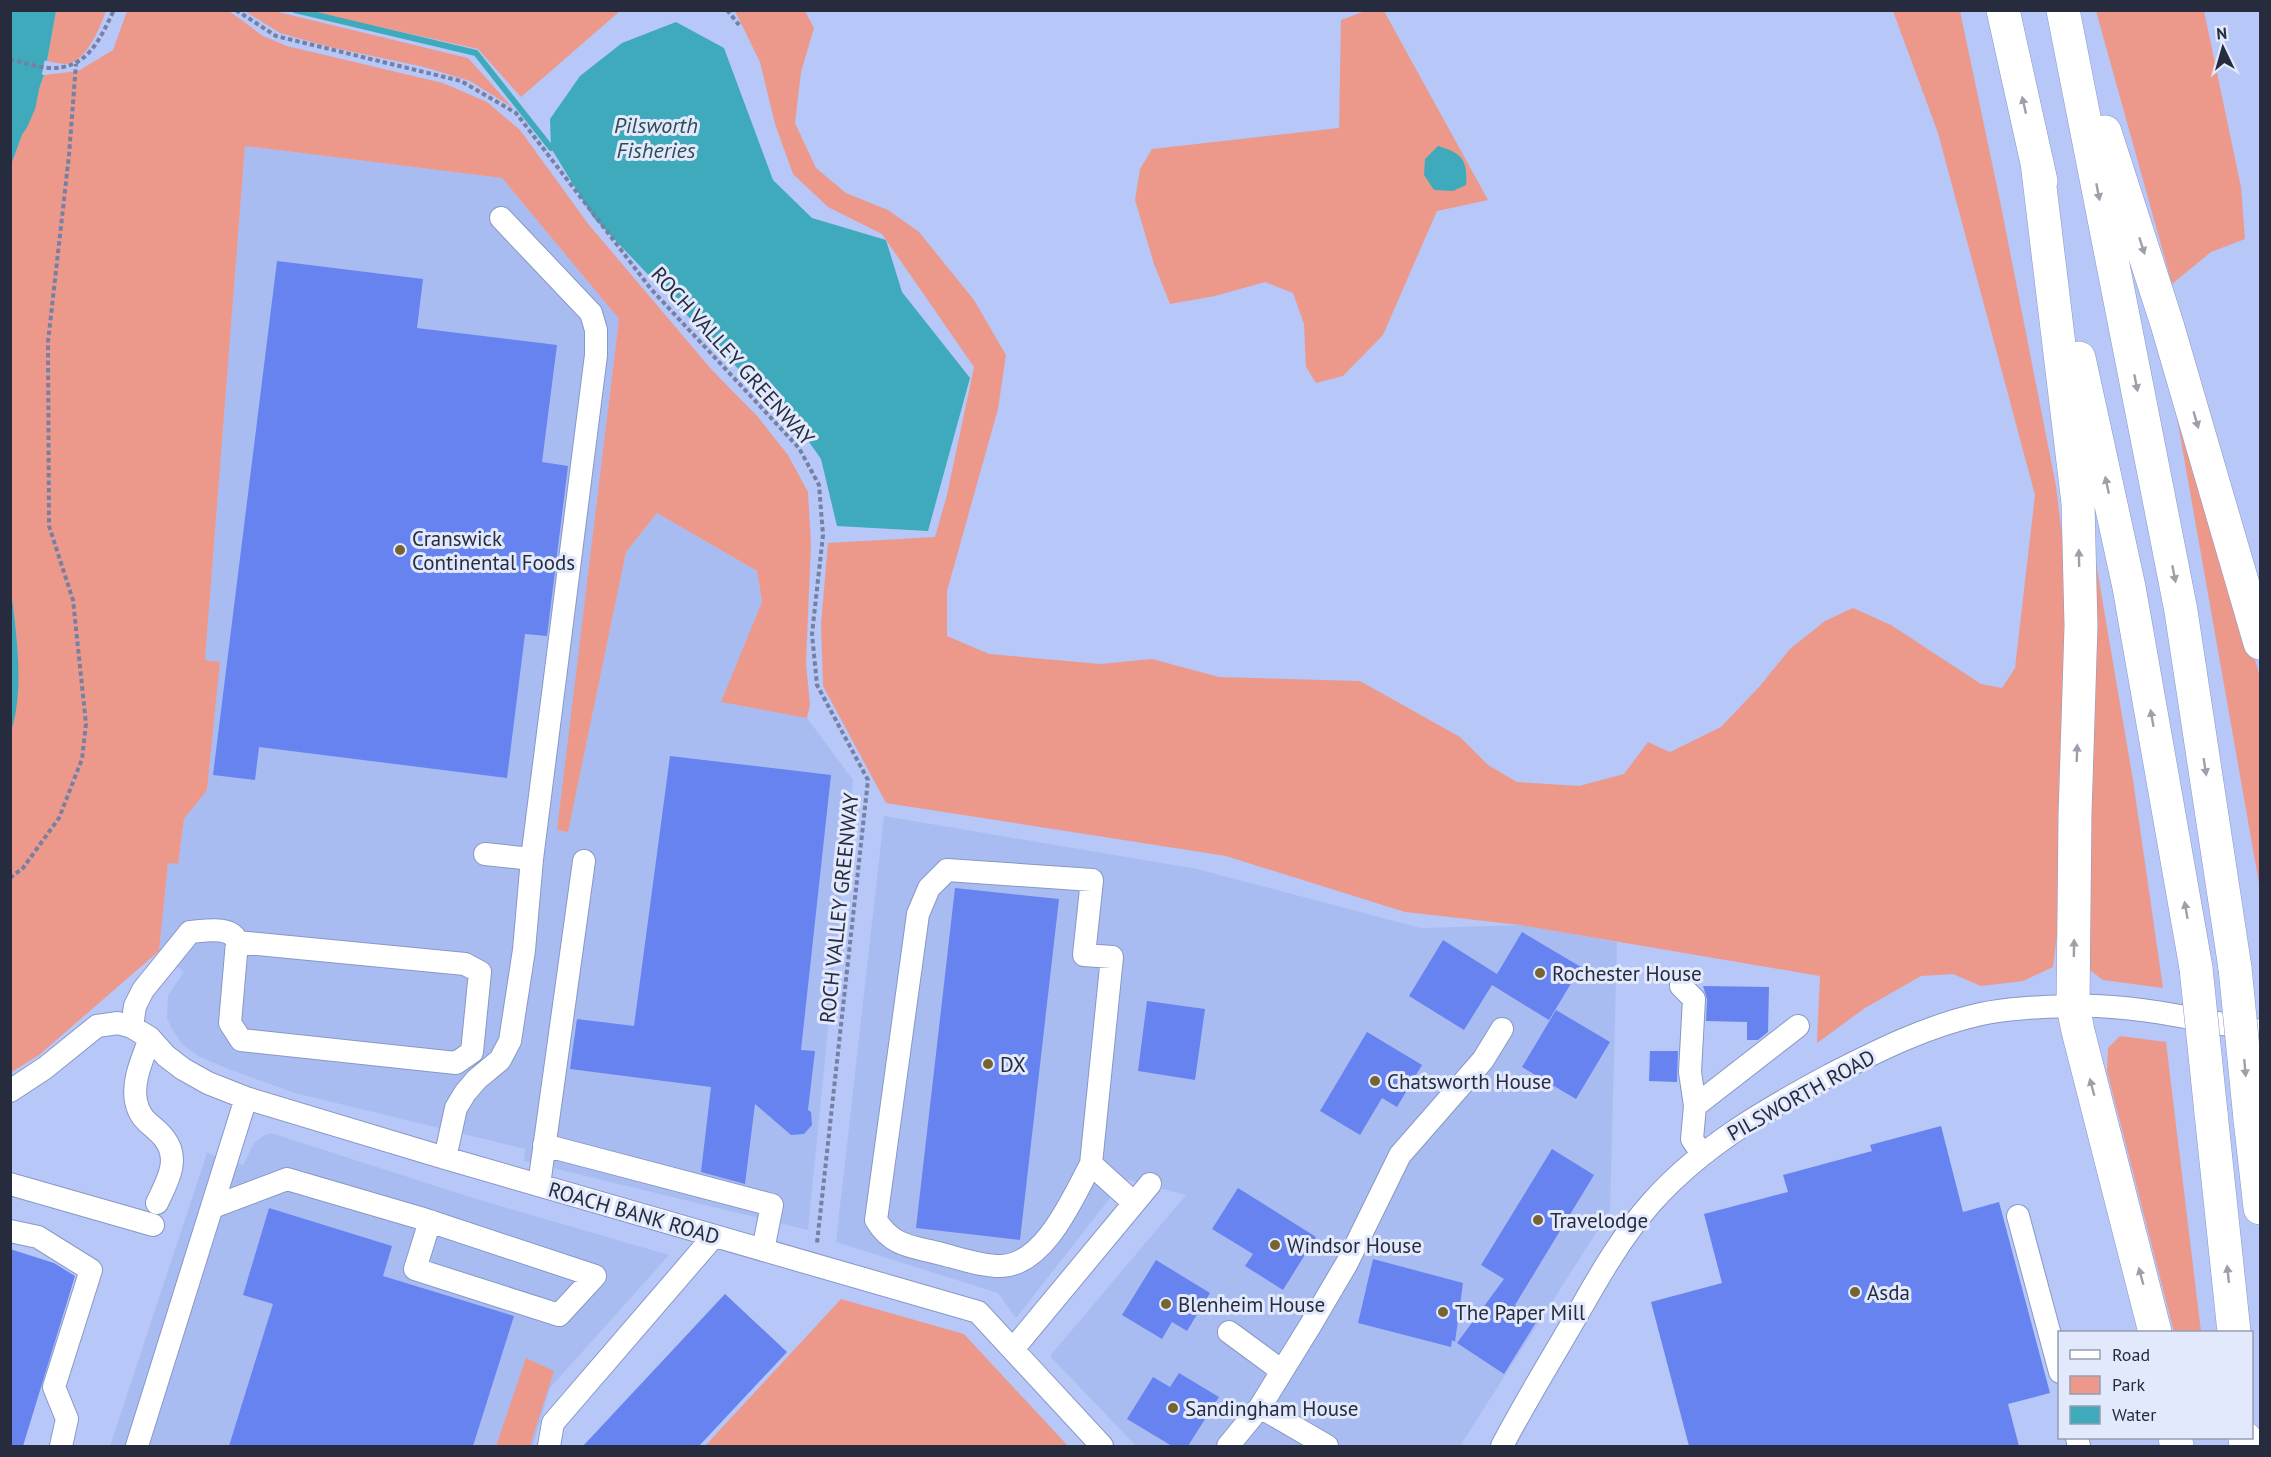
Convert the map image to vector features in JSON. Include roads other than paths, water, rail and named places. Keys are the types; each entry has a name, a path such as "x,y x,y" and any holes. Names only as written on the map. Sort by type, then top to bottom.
{"highway":[{"path":"2003,10 2129,587 2196,968 2234,1331"},
{"path":"2064,10 2168,324 2260,643"},
{"path":"2064,10 2181,611 2235,968 2260,1208"},
{"path":"2037,162 2078,503 2081,626 2075,814 2073,1006 2155,1331"}],"street":[{"path":"445,1158 456,1108 477,1079 500,1060 510,1041 524,950 532,859 596,355 596,330 591,313 501,218"},
{"path":"485,854 532,859"},
{"path":"539,1185 584,861"},
{"path":"947,870 1092,880 1084,955 1112,957 1092,1164 1051,1235 1026,1258 1004,1266 987,1266 896,1242 884,1232 876,1220 918,914 929,888 947,870"},
{"path":"10,1184 155,1214 171,1174 172,1158 165,1138 144,1121 136,1101 141,1033 135,1006 143,990 190,932 229,931 235,936 237,942 230,1023 240,1040 456,1063 472,1052 480,972 465,964 237,942"},
{"path":"1681,986 1694,999 1690,1072 1695,1106 1692,1139 1702,1154"},
{"name":"PILSWORTH ROAD","path":"1502,1446 1613,1253 1653,1202 1702,1154 1738,1127 1779,1102 1914,1034 1982,1014 2073,1006 2145,1010 2260,1031"},
{"path":"10,1090 45,1068 97,1026 118,1023 141,1033"},
{"path":"1695,1106 1798,1026"},
{"path":"1228,1446 1260,1407 1347,1263 1400,1155 1483,1060 1502,1029"},
{"name":"ROACH BANK ROAD","path":"141,1033 183,1069 208,1083 246,1098 978,1312 1014,1348 1102,1446"},
{"path":"136,1446 246,1098"},
{"path":"544,1146 772,1205 763,1250"},
{"path":"1092,1164 1134,1203"},
{"path":"213,1207 287,1179 430,1221 596,1276 559,1315 415,1269 430,1221"},
{"path":"1014,1348 1150,1184"},
{"path":"2018,1216 2058,1365"},
{"path":"10,1231 38,1237 91,1270 54,1387 67,1419 61,1446"},
{"path":"549,1446 553,1424 714,1236"},
{"path":"1229,1332 1282,1371"},
{"path":"1260,1407 1327,1446"}],"water":[{"path":"10,11 56,11 47,61 11,52"},
{"name":"Pilsworth Fisheries","path":"676,22 724,48 773,180 812,218 886,240 902,292 970,378 928,531 837,526 821,459 788,412 747,378 593,217 551,148 550,119 580,76 622,43"},
{"path":"10,67 44,75 11,165"},
{"path":"1438,146 1453,152 1462,159 1466,169 1466,185 1453,191 1434,190 1424,175 1425,159"},
{"path":"10,584 18,658 18,697 11,731"}],"waterway":[{"path":"10,119 17,103 35,10"},
{"path":"295,10 476,53 551,148"}],"place":[{"name":"Cranswick Continental Foods","path":"400,550"},
{"name":"Rochester House","path":"1540,973"},
{"name":"DX","path":"988,1064"},
{"name":"Chatsworth House","path":"1375,1081"},
{"name":"Travelodge","path":"1538,1220"},
{"name":"Windsor House","path":"1275,1245"},
{"name":"Asda","path":"1855,1292"},
{"name":"Blenheim House","path":"1166,1304"},
{"name":"The Paper Mill","path":"1443,1312"},
{"name":"Sandingham House","path":"1173,1408"}]}
